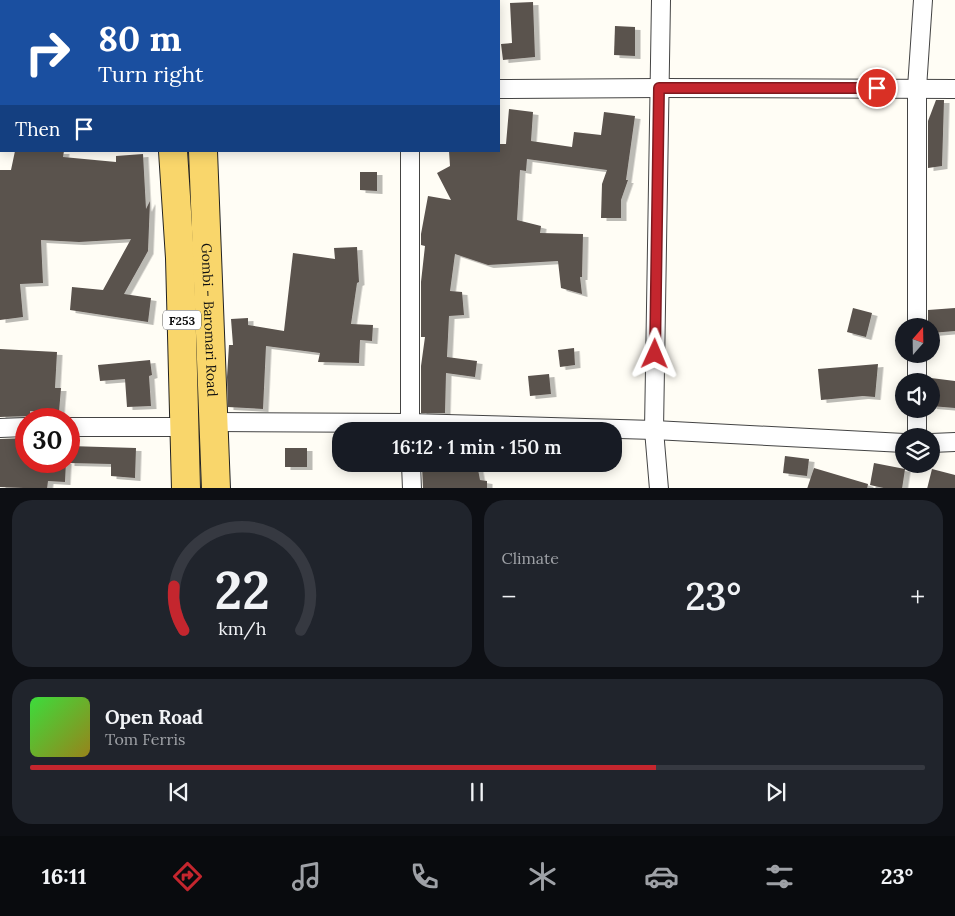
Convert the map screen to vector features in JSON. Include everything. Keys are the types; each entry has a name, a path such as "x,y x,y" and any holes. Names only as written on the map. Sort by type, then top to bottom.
{"main road":[{"name":"Gombi - Baromari Road","path":"173,152 180,258 186,488"},
{"name":"Gombi - Baromari Road","path":"203,152 216,488"}],"street":[{"path":"658,488 654,430 661,0"},
{"path":"917,318 917,88 923,0"},
{"path":"500,90 955,88"},
{"path":"410,152 410,422"},
{"path":"214,422 332,425"},
{"path":"0,428 15,427"},
{"path":"80,427 185,427"},
{"path":"622,430 895,443"},
{"path":"940,443 955,442"},
{"path":"411,472 412,488"}],"building":[{"path":"533,2 535,57 503,60 501,44 512,43 510,3"},
{"path":"615,26 635,27 635,56 614,55"},
{"path":"936,100 944,100 942,166 928,168 928,121"},
{"path":"509,109 533,112 531,141 572,147 574,132 601,135 604,112 635,116 626,180 628,180 621,200 621,218 601,218 602,184 607,170 527,159 526,171 520,170 517,220 541,226 540,233 583,234 582,277 580,277 582,294 561,288 558,261 488,265 455,254 450,291 462,292 464,315 449,316 447,357 477,361 475,377 446,373 445,413 421,413 421,366 425,337 421,337 421,282 425,246 421,245 421,234 428,196 451,200 437,173 450,166 449,152 500,152 500,144 506,144"},
{"path":"15,152 64,152 63,157 116,162 116,156 143,154 146,209 150,201 148,251 124,294 151,298 148,322 70,310 72,287 103,290 131,239 79,242 41,240 43,283 20,284 23,317 0,320 0,170 11,170"},
{"path":"360,172 377,172 377,191 360,190"},
{"path":"357,247 359,282 357,283 351,324 373,325 372,341 360,340 359,363 318,362 320,353 266,346 263,409 228,407 229,345 233,345 231,319 248,318 248,325 284,331 293,253 335,259 334,248"},
{"path":"853,308 872,313 866,337 847,332"},
{"path":"955,308 955,331 940,332 940,318 928,318 928,310"},
{"path":"574,348 575,365 560,367 558,350"},
{"path":"0,349 57,352 55,388 61,388 59,408 15,408 15,416 0,417"},
{"path":"150,360 152,375 149,376 151,406 127,407 125,379 100,381 98,365"},
{"path":"878,364 875,397 863,396 821,400 818,369"},
{"path":"549,374 551,394 530,396 528,376"},
{"path":"940,379 955,381 955,408 940,407"},
{"path":"15,438 15,473 65,473 65,482 48,481 47,488 0,487 0,439"},
{"path":"80,446 136,448 135,478 111,476 111,464 80,463"},
{"path":"285,448 307,448 307,467 285,467"},
{"path":"785,456 809,459 807,476 783,473"},
{"path":"874,463 895,467 895,473 904,473 902,488 884,488 870,485"},
{"path":"814,468 868,484 867,488 807,488"},
{"path":"940,471 955,475 955,488 927,488 931,473 940,473"},
{"path":"422,472 478,472 480,480 487,481 487,488 423,488"}],"route":[{"path":"655,354 659,88 877,88"}]}
